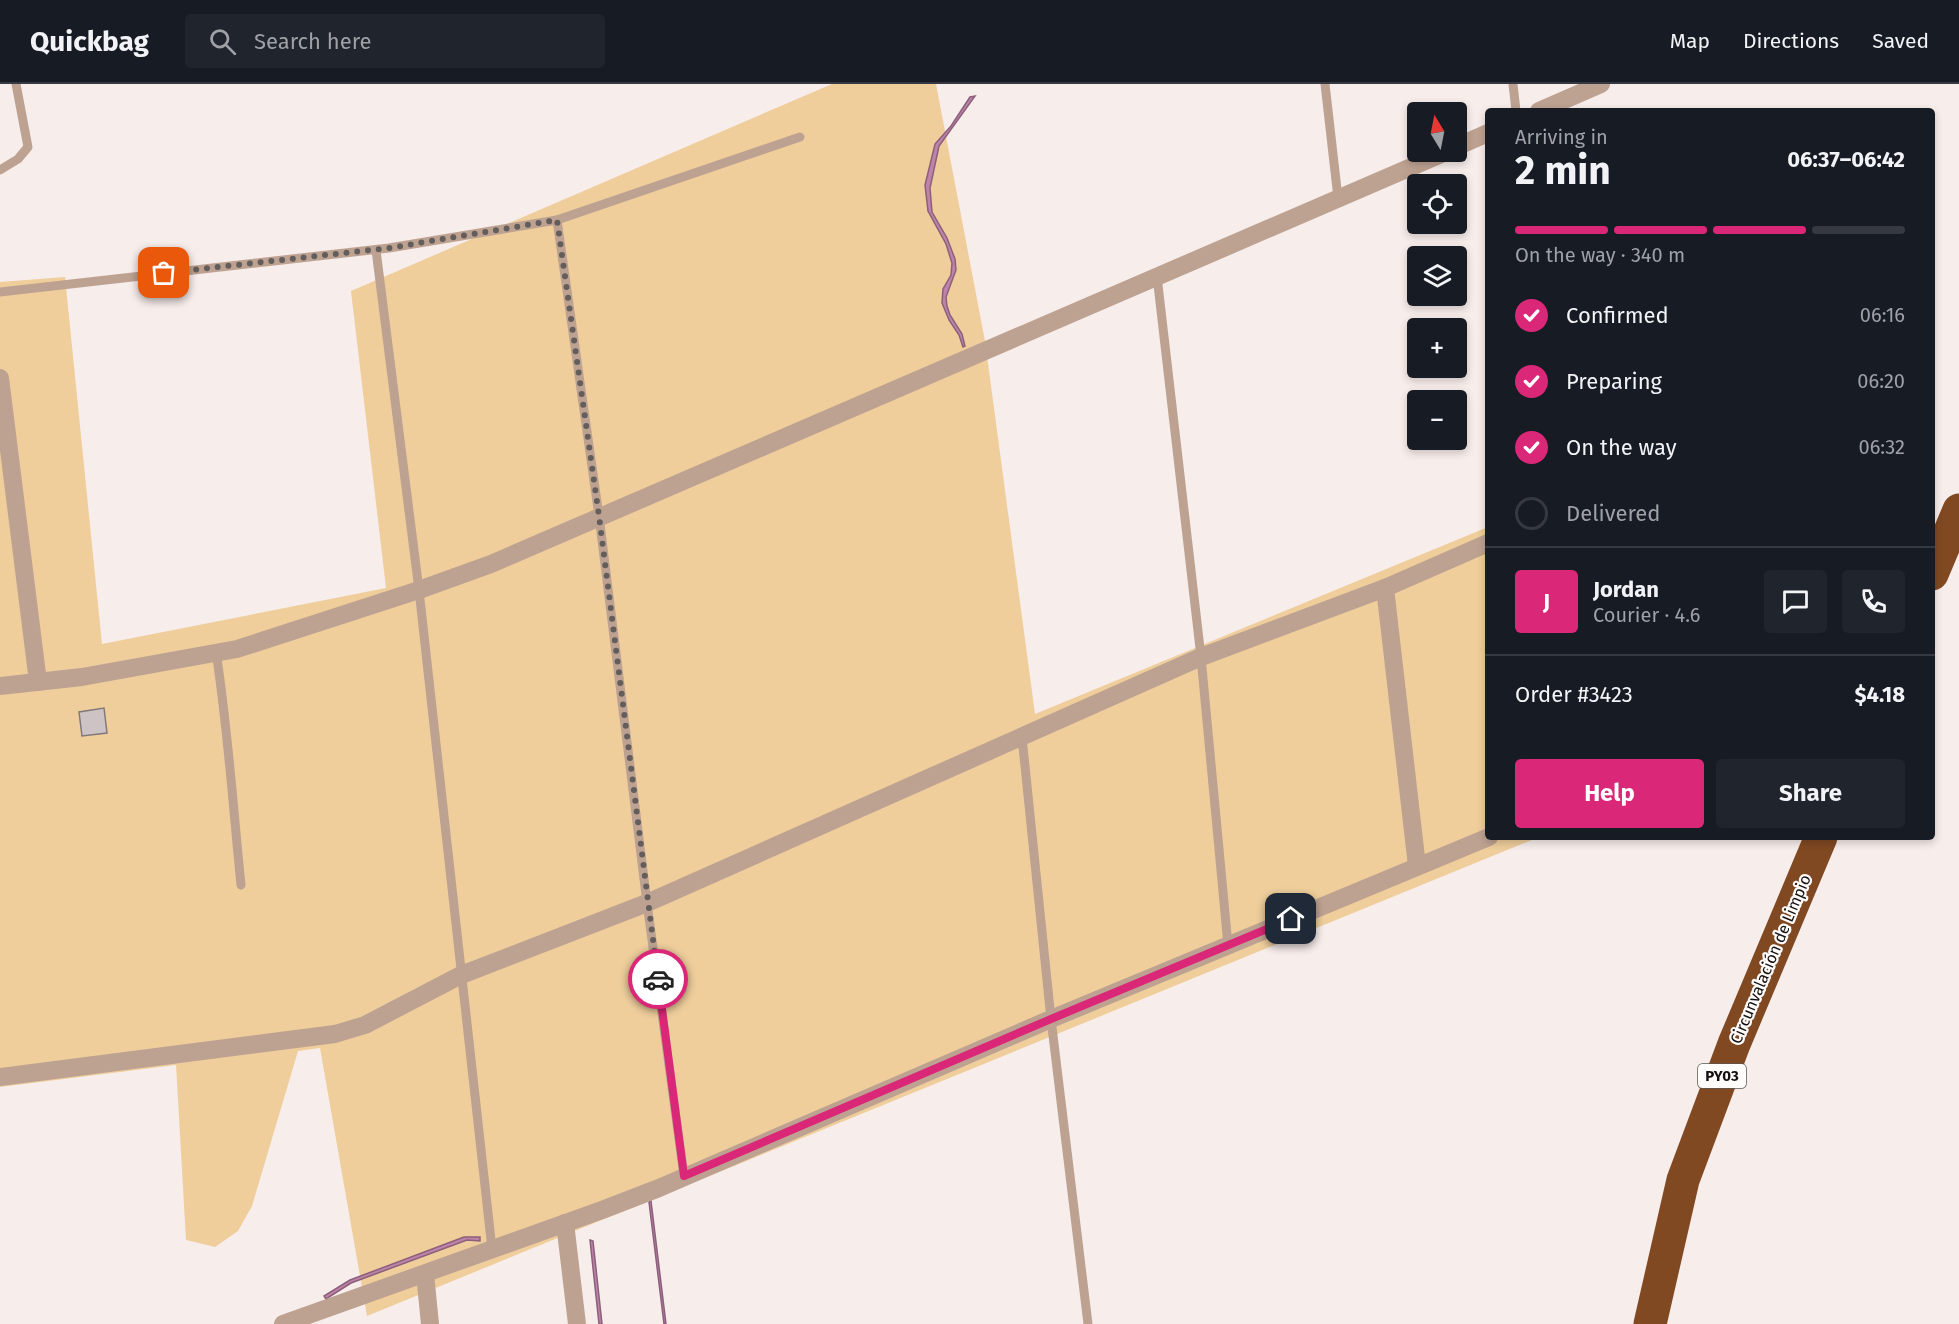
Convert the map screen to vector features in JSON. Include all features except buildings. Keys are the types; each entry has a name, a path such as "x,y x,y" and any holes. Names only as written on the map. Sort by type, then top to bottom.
{"highway":[{"path":"1935,567 1959,510"},
{"name":"Circunvalación de Limpio","path":"1650,1324 1683,1180 1734,1044 1820,840"}],"street":[{"path":"1546,108 1601,84"},
{"path":"1467,142 1485,134"},
{"path":"0,686 82,677 237,648 419,590 491,564 1423,162"},
{"path":"0,378 38,682"},
{"path":"0,1077 335,1034 365,1025 461,975 647,903 1201,657 1385,588 1485,544"},
{"path":"1385,588 1417,866"},
{"path":"283,1324 602,1210 1051,1019 1485,839"},
{"path":"565,1222 577,1324"},
{"path":"425,1274 430,1324"}],"lane":[{"path":"0,170 18,159 28,147 16,84"},
{"path":"1325,84 1338,198"},
{"path":"1513,84 1516,108"},
{"path":"0,292 376,250 557,220 800,137"},
{"path":"557,220 599,516 647,903 684,1176"},
{"path":"376,250 419,590 492,1249"},
{"path":"1157,276 1201,657 1228,945"},
{"path":"216,652 225,713 241,885"},
{"path":"1022,737 1051,1019 1088,1324"}],"shaded area":[{"path":"832,84 936,84 985,341 1035,714 1485,528 1485,840 1532,840 367,1316 320,1048 298,1051 252,1206 238,1231 215,1247 186,1240 176,1065 0,1087 0,282 65,277 102,644 386,588 351,291"},
{"path":"975,96 939,146 930,188 932,212 947,238 955,259 956,270 946,297 950,315 962,334 965,346 963,347 942,303 943,289 951,275 952,263 946,244 928,211 925,185 935,144 951,126 970,97"},
{"path":"651,1201 666,1324 664,1324 649,1202"},
{"path":"464,1237 480,1237 480,1241 467,1240 351,1283 326,1299 324,1296 350,1280"},
{"path":"590,1240 593,1241 602,1324 599,1324"}],"way so far":[{"path":"164,273 389,248 557,220 599,516 658,979"}],"route":[{"path":"658,979 684,1176 1291,919"}]}
